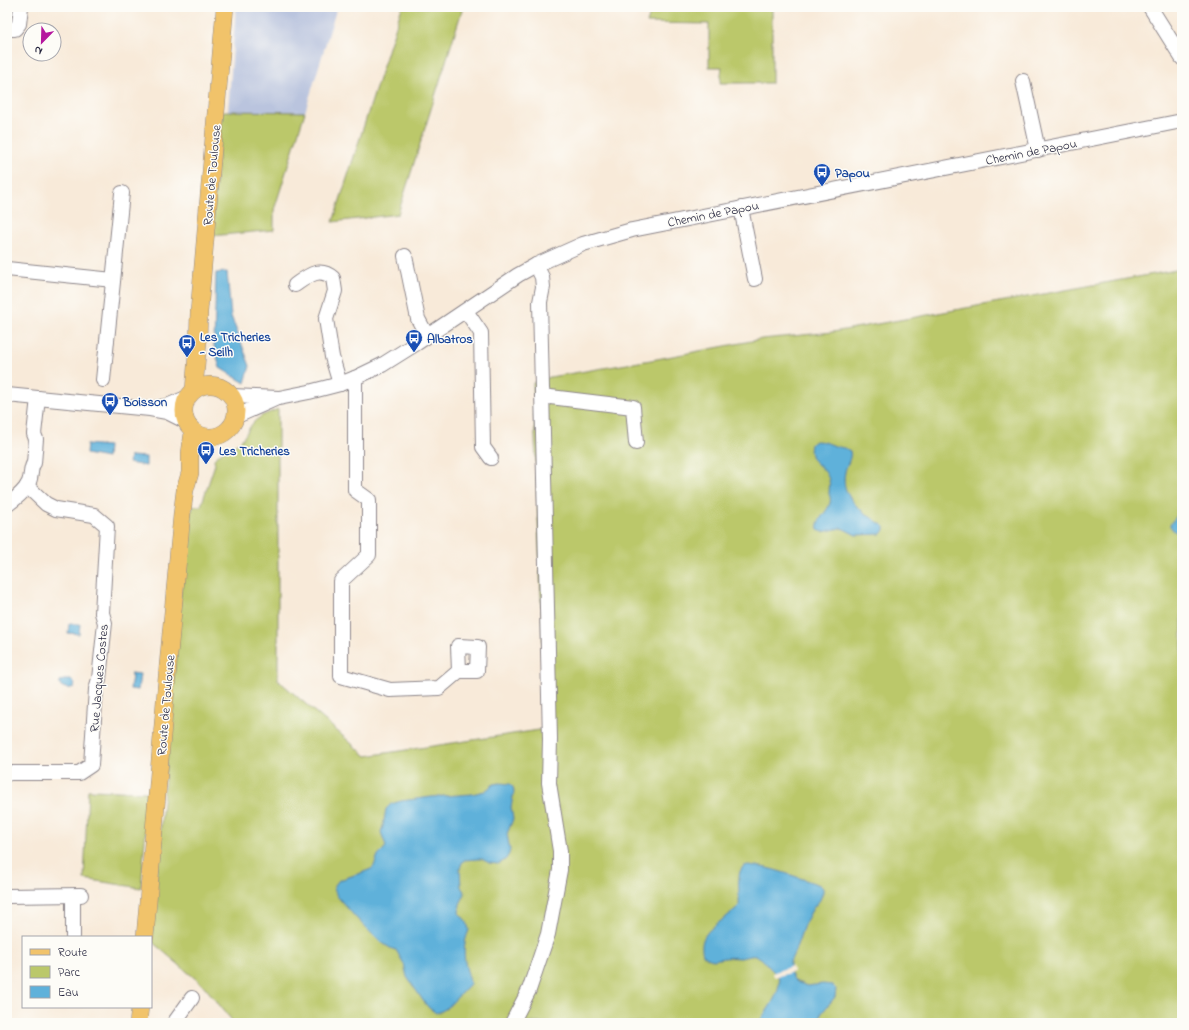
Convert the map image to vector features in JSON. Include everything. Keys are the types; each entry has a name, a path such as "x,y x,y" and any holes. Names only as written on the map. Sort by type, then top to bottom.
{"main road":[{"name":"Route de Toulouse","path":"191,394 198,342 199,312 225,7"},
{"name":"Route de Toulouse","path":"198,342 214,385"},
{"path":"214,385 224,388 232,396 236,405 237,416 233,426 226,433 216,438 204,438 189,426 183,408 191,394 203,386 214,385"},
{"name":"Route de Toulouse","path":"146,936 167,673 179,546 185,495 190,473 189,426"},
{"name":"Route de Toulouse","path":"190,473 209,445 216,438"},
{"path":"138,1023 140,1008"}],"street":[{"path":"7,29 15,28 19,24 21,7"},
{"path":"1150,7 1182,58"},
{"path":"1023,81 1038,150"},
{"name":"Chemin de Papou","path":"237,416 279,398 340,384 382,365 466,311 518,274 583,244 632,230 1182,121"},
{"path":"103,380 122,193"},
{"path":"741,208 755,279"},
{"path":"405,256 418,318 424,330 429,335"},
{"path":"512,1023 529,990 548,934 560,870 560,851 549,783 550,739 540,302 543,287 542,277 536,265"},
{"path":"7,269 112,280"},
{"path":"295,285 310,274 320,272 328,273 334,278 335,291 326,319 332,357 340,384"},
{"path":"466,311 481,333 483,447 491,458"},
{"path":"355,378 355,490 369,500 368,555 341,581 341,676 390,690 439,688 459,671"},
{"path":"150,409 166,406 191,394"},
{"path":"7,395 150,409 167,412 189,426"},
{"name":"Chemin de Papou","path":"232,396 279,398"},
{"path":"542,396 633,407 636,443"},
{"path":"7,505 22,492 30,480 32,466 34,463 36,439 34,434 38,398"},
{"name":"Rue Jacques Costes","path":"7,774 79,773 90,765 96,689 99,679 105,623 102,613 107,526 94,515 56,509 46,504 27,486"},
{"path":"7,896 77,896 73,936"},
{"path":"174,1023 192,998"}],"shaded area":[{"path":"236,7 337,7 305,112 228,111"}],"green space":[{"path":"402,7 463,7 398,214 333,222"},
{"path":"652,7 772,7 772,83 720,83 722,67 709,67 709,24 647,23"},
{"path":"222,111 305,112 274,210 274,230 211,236"},
{"path":"1182,269 1182,1023 234,1023 204,986 152,942 151,936 187,520 194,506 201,506 215,464 214,459 241,441 252,424 261,416 278,409 278,680 366,756 546,729 533,383 550,377 762,339 833,332"},
{"path":"88,790 149,792 141,888 84,879"}],"water":[{"path":"227,272 231,316 250,366 245,383 220,368 214,346 216,273"},
{"path":"815,441 825,442 850,451 844,481 846,490 855,504 884,526 884,530 881,534 856,535 840,528 823,532 818,530 818,523 829,506 830,484 824,471 815,462 811,455 811,444"},
{"path":"87,444 108,446 107,458 86,454"},
{"path":"130,456 146,457 146,466 129,463"},
{"path":"1180,512 1182,512 1182,535 1174,531 1170,526"},
{"path":"69,624 80,624 79,634 68,633"},
{"path":"131,673 140,674 138,690 130,689"},
{"path":"71,680 75,683 74,687 67,688 60,685 60,681"},
{"path":"494,784 510,784 513,787 514,792 511,807 513,819 507,834 510,850 509,854 506,859 498,864 489,863 482,859 464,860 462,863 460,868 461,887 465,893 460,904 459,913 467,922 469,930 464,955 470,984 447,1008 436,1013 424,1002 407,977 404,964 396,950 382,943 357,918 337,896 334,889 335,885 339,880 371,869 374,866 378,855 386,846 381,832 386,809 391,804 401,801 431,797 472,794 485,791"},
{"path":"748,865 784,873 820,885 823,888 820,900 813,908 804,925 790,962 790,972 797,982 807,986 823,984 832,985 836,989 835,997 821,1014 819,1023 758,1023 773,1001 778,988 778,977 762,959 756,956 714,960 703,955 702,943 707,933 739,906 740,871 742,867"}],"pier":[{"path":"792,966 793,972 775,977 772,973"}],"place":[{"name":"Papou","path":"822,187"},
{"name":"Albatros","path":"414,353"},
{"name":"Les Tricheries - Seilh","path":"187,358"},
{"name":"Boisson","path":"110,416"},
{"name":"Les Tricheries","path":"206,465"}]}
